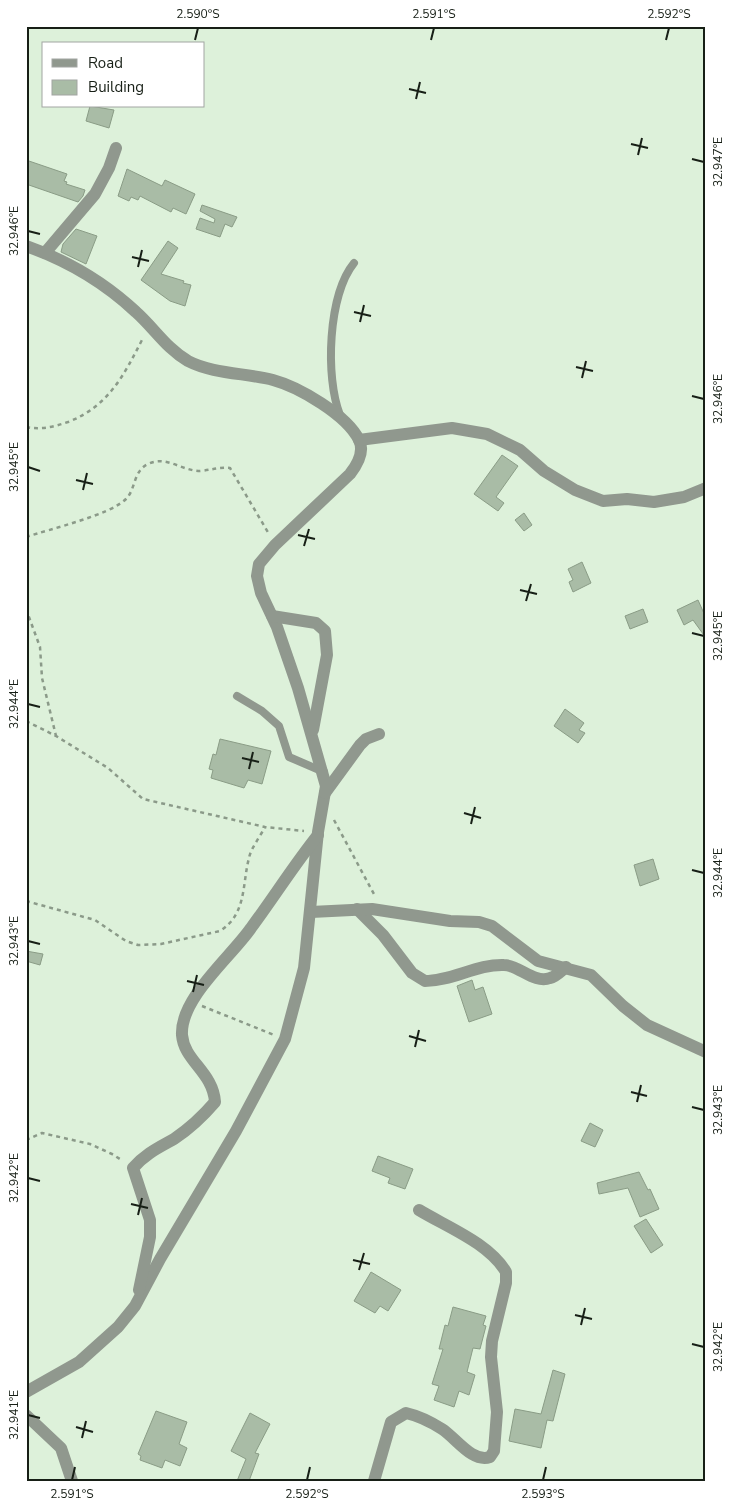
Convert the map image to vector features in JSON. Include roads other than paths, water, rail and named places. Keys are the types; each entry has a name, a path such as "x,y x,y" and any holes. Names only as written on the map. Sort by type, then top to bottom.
{"street":[{"path":"45,253 95,194 109,168 116,148"},
{"path":"26,246 45,253 103,284 150,325 170,348 189,361 205,367 275,381 299,391 341,417 359,440 360,456 350,474 275,545 259,564 257,576 260,593 272,616 298,688 324,772 325,797 318,834 304,968 285,1039 241,1123 160,1259 135,1306 118,1327 79,1362 26,1392"},
{"path":"359,440 452,428 487,434 520,450 544,471 575,490 603,500 627,499 654,502 684,497 706,488"},
{"path":"272,616 316,623 325,631 327,655 315,712 313,737"},
{"path":"325,797 360,745 366,739 379,734"},
{"path":"135,1306 150,1237 150,1220 133,1168 144,1155 175,1138 205,1114 215,1102 214,1092 208,1078 188,1053 183,1040 185,1021 192,1002 252,927 296,862 318,834"},
{"path":"311,912 357,909 383,911 450,921 479,922 492,926 538,961 591,975 623,1006 647,1025 706,1052"},
{"path":"357,909 383,935 412,973 425,981 450,978 494,964 511,965 541,979 550,979 566,967"},
{"path":"374,1481 391,1422 406,1413 440,1428 475,1456 484,1459 490,1458 494,1451 497,1412 491,1349 506,1272 489,1253 419,1210"},
{"path":"26,1415 60,1448 72,1481"}],"lane":[{"path":"341,417 332,390 330,367 338,294 342,280 354,263"},
{"path":"237,696 262,711 279,726 290,758 324,772"}]}
